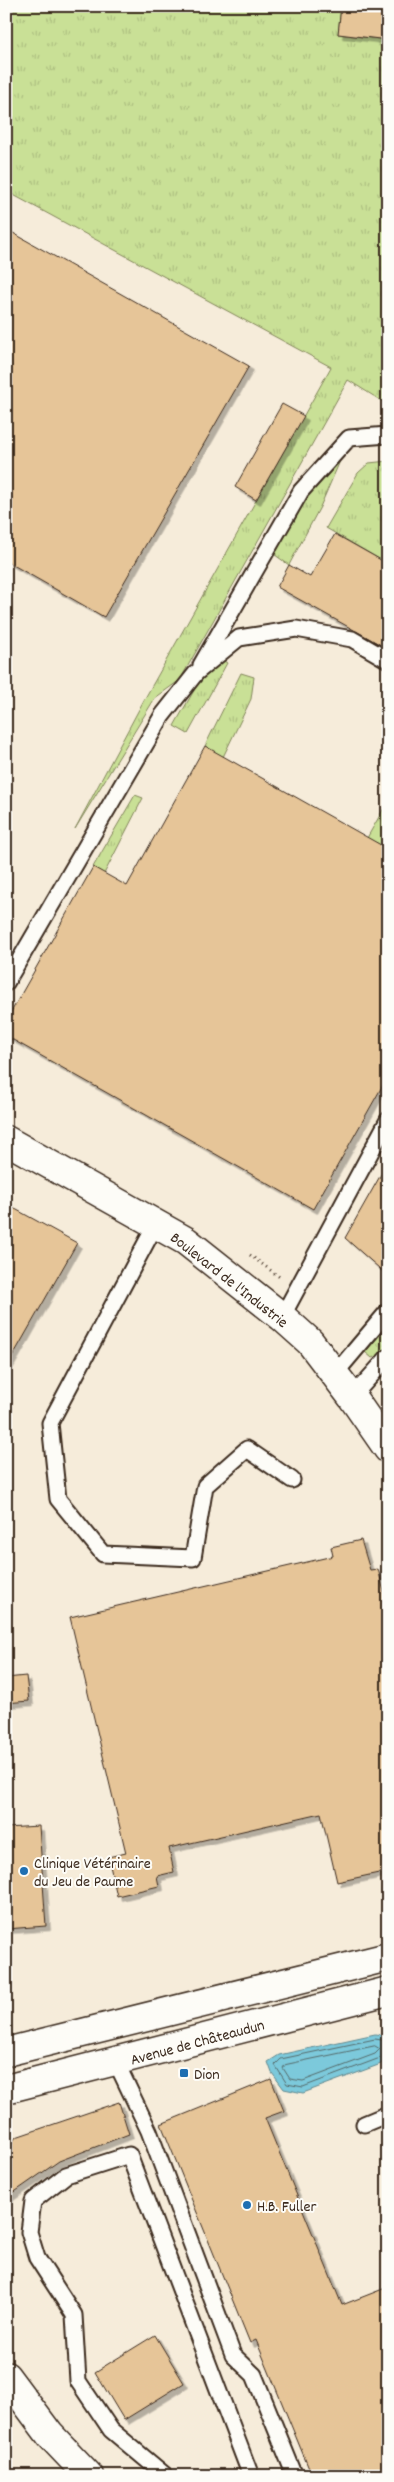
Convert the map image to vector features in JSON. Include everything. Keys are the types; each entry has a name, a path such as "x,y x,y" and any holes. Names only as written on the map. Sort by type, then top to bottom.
{"main road":[{"name":"Boulevard de l'Industrie","path":"6,1140 186,1241 282,1317 310,1342 352,1397 388,1449"},
{"path":"6,2052 388,1957"},
{"name":"Avenue de Châteaudun","path":"6,2089 388,1991"},
{"path":"6,2376 50,2435 89,2476"}],"lane":[{"path":"6,983 162,716 196,673 302,490 349,438 388,435"},
{"path":"196,673 239,638 296,629 352,640 388,660"},
{"path":"282,1317 388,1120"},
{"path":"156,1224 50,1423 58,1499 103,1554 192,1558 205,1486 246,1449 292,1480"},
{"path":"334,1375 388,1311"},
{"path":"352,1397 388,1357"},
{"path":"116,2062 149,2131 233,2355 254,2375 294,2476"},
{"path":"364,2124 388,2114"},
{"path":"166,2476 111,2430 78,2381 74,2315 37,2258 29,2232 33,2201 66,2175 129,2155 251,2476"}],"shaded area":[{"path":"6,6 388,6 388,2476 6,2476"}],"green space":[{"path":"6,6 341,6 338,34 388,40 388,405 348,380 180,680 155,698 75,829 144,700 331,367 6,191 6,132 14,117 6,112"},
{"path":"334,460 340,461 320,507 289,565 271,552 309,493"},
{"path":"388,461 388,564 326,528 358,473 369,463"},
{"path":"221,659 227,663 188,734 174,726 197,685"},
{"path":"241,673 254,677 251,699 223,757 205,746"},
{"path":"135,795 143,798 104,874 93,867"},
{"path":"388,801 388,849 367,838"},
{"path":"388,1326 388,1350 372,1358 365,1352"}],"water":[{"path":"375,2034 388,2036 388,2058 381,2064 303,2093 284,2089 272,2073 268,2062 279,2055"}],"building":[{"path":"341,6 388,6 388,40 338,34"},
{"path":"6,229 249,366 104,617 6,561"},
{"path":"282,404 304,416 256,500 235,487"},
{"path":"335,534 388,564 388,649 277,587 289,565 310,577"},
{"path":"205,746 388,849 388,1076 313,1209 6,1036 6,1021 93,867 127,886"},
{"path":"388,1162 388,1276 345,1238"},
{"path":"6,1204 77,1243 6,1368"},
{"path":"361,1540 370,1570 378,1569 388,1607 388,1871 337,1882 321,1813 169,1848 174,1872 157,1876 159,1886 117,1896 108,1857 126,1853 70,1617 333,1556 331,1547"},
{"path":"26,1676 29,1701 6,1703 6,1678"},
{"name":"Clinique Vétérinaire du Jeu de Paume","path":"39,1826 46,1926 6,1929 6,1828"},
{"name":"H.B. Fuller","path":"271,2079 284,2111 265,2118 342,2305 388,2287 388,2476 312,2476 256,2340 250,2343 161,2124"},
{"path":"119,2102 129,2134 59,2161 6,2198 6,2151 16,2137"},
{"path":"155,2335 184,2383 124,2420 95,2372"}],"place":[{"name":"Clinique Vétérinaire du Jeu de Paume","path":"24,1871"},
{"name":"Dion","path":"184,2073"},
{"name":"H.B. Fuller","path":"247,2205"}]}
